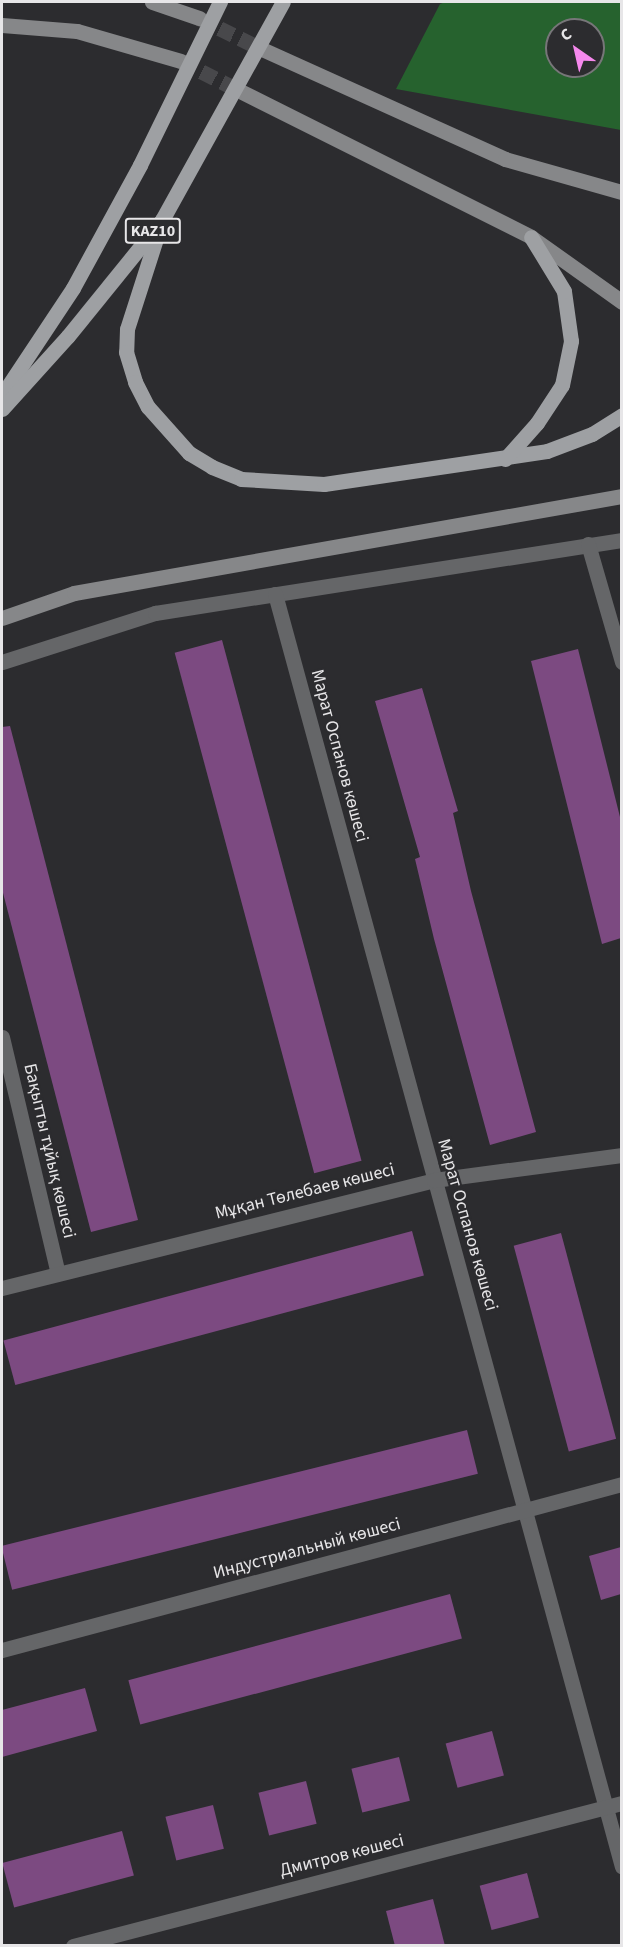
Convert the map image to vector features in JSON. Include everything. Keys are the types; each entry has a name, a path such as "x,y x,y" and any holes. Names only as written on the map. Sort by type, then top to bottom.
{"main road":[{"path":"152,2 199,18"},
{"name":"KAZ10","path":"2,409 68,336 162,220 284,2"},
{"name":"KAZ10","path":"2,395 73,288 141,165 220,3"},
{"path":"2,25 77,31 181,62"},
{"path":"264,50 505,159 621,192"},
{"path":"242,92 531,237 621,302"},
{"path":"162,220 128,330 126,352 135,382 148,407 189,453 241,479 324,484 505,459 547,451 592,434 621,415"},
{"path":"505,459 537,423 562,385 571,341 564,291 531,237"},
{"path":"2,618 74,593 621,496"}],"street":[{"path":"2,662 155,613 621,540"},
{"path":"588,544 621,662"},
{"name":"Марат Оспанов көшесі","path":"275,594 434,1180 527,1510 621,1867"},
{"name":"Бақытты тұйық көшесі","path":"2,1036 58,1274"},
{"name":"Мұқан Төлебаев көшесі","path":"2,1288 434,1180 621,1155"},
{"name":"Индустриальный көшесі","path":"2,1650 621,1484"},
{"name":"Дмитров көшесі","path":"73,1946 621,1803"}],"green space":[{"path":"445,2 621,2 621,130 396,89 440,4"}],"building":[{"path":"222,640 362,1161 314,1173 175,653"},
{"path":"578,649 621,821 621,938 602,944 531,661"},
{"path":"422,688 458,811 453,813 471,891 536,1132 490,1145 434,939 415,859 420,857 375,701"},
{"path":"10,726 138,1220 91,1232 2,889 2,727"},
{"path":"412,1231 424,1275 15,1385 3,1340"},
{"path":"561,1233 616,1439 569,1451 514,1246"},
{"path":"467,1430 478,1474 12,1590 2,1546"},
{"path":"621,1547 621,1594 601,1600 589,1556"},
{"path":"450,1594 462,1638 140,1725 128,1680"},
{"path":"85,1688 97,1731 2,1757 2,1710"},
{"path":"492,1731 504,1775 458,1788 446,1743"},
{"path":"399,1757 410,1801 362,1813 351,1769"},
{"path":"306,1781 317,1824 269,1836 258,1793"},
{"path":"213,1805 224,1849 176,1861 165,1817"},
{"path":"122,1831 134,1875 14,1908 2,1863"},
{"path":"527,1873 539,1917 492,1930 480,1886"},
{"path":"433,1899 445,1946 395,1946 386,1911"}],"tunnel":[{"path":"199,18 264,50"},
{"path":"181,61 242,92"}]}
